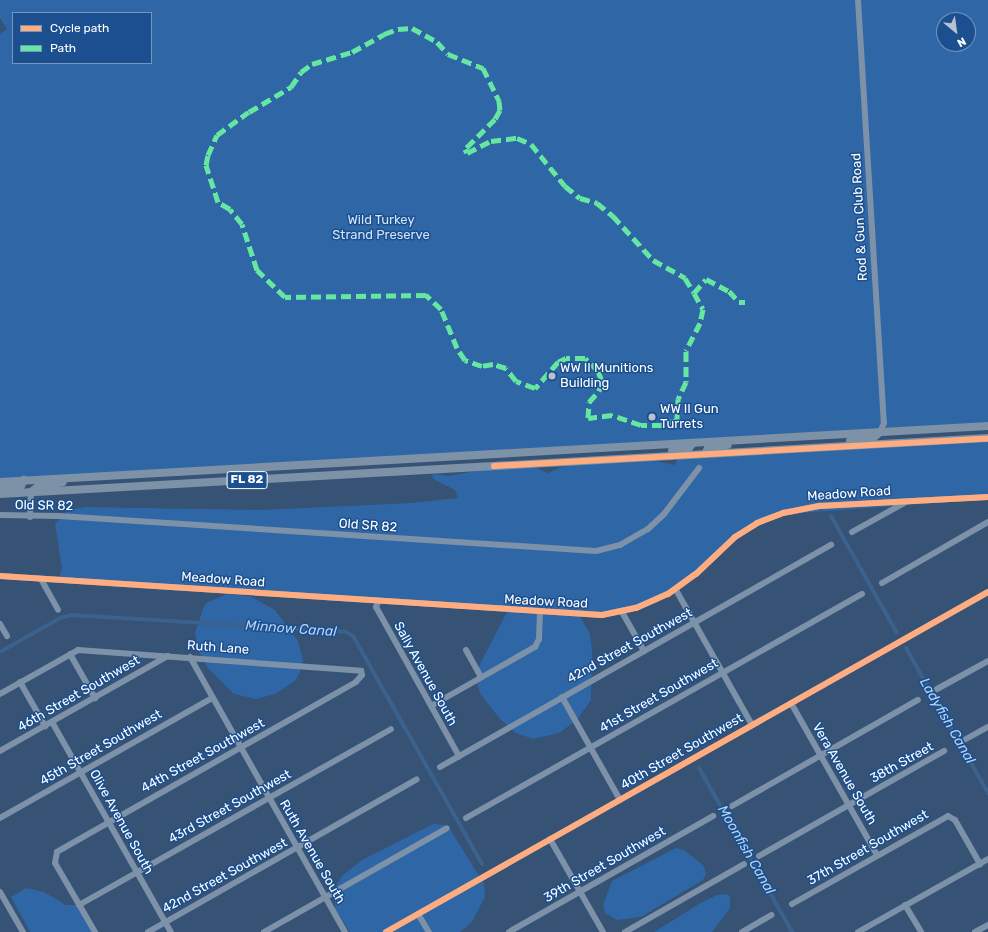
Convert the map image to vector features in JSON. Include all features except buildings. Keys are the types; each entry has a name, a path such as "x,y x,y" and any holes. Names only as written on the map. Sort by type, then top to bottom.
{"highway":[{"name":"FL 82","path":"0,482 988,426"},
{"path":"790,450 807,444 872,439 880,432"},
{"path":"705,454 712,447 769,444 777,438"},
{"name":"FL 82","path":"0,494 988,438"},
{"path":"612,460 631,454 684,450 693,443"},
{"path":"31,492 39,486 120,480 129,475"},
{"path":"0,489 21,486 24,480"}],"street":[{"name":"Rod & Gun Club Road","path":"858,0 884,423 880,432"},
{"name":"Old SR 82","path":"0,515 30,517 59,516 596,551 620,545 648,529 664,514 699,468"},
{"path":"30,517 31,492"},
{"name":"Meadow Road","path":"0,576 591,616 622,612 652,602 676,590 735,537 774,516 806,508 988,497"},
{"path":"852,532 908,501"},
{"path":"882,583 988,522"},
{"name":"42nd Street Southwest","path":"440,767 831,545"},
{"path":"41,579 58,610"},
{"path":"676,590 752,725"},
{"name":"40th Street Southwest","path":"386,932 988,592"},
{"name":"41st Street Southwest","path":"466,818 862,594"},
{"name":"Sally Avenue South","path":"378,602 376,607 459,756"},
{"path":"622,612 644,651"},
{"path":"431,706 535,647 539,639 540,613"},
{"path":"0,624 7,636"},
{"name":"Ruth Lane","path":"0,694 78,650 357,669 362,675"},
{"path":"466,650 481,677"},
{"path":"70,654 95,698"},
{"name":"46th Street Southwest","path":"0,752 168,656"},
{"name":"Ruth Avenue South","path":"190,657 345,932"},
{"path":"937,689 988,661"},
{"name":"44th Street Southwest","path":"80,905 55,862 55,856 108,822 356,682 362,675"},
{"path":"20,682 45,726"},
{"path":"562,697 620,800"},
{"name":"45th Street Southwest","path":"0,818 212,698"},
{"path":"732,806 918,700"},
{"name":"Vera Avenue South","path":"791,703 877,855"},
{"name":"Olive Avenue South","path":"52,722 171,932"},
{"path":"966,739 988,727"},
{"name":"43rd Street Southwest","path":"80,905 390,729"},
{"name":"38th Street","path":"759,856 944,751"},
{"name":"42nd Street Southwest","path":"148,932 417,780"},
{"name":"39th Street Southwest","path":"509,932 713,816"},
{"name":"37th Street Southwest","path":"792,904 944,818 955,820 980,864"},
{"path":"264,932 447,828"},
{"path":"550,839 603,932"},
{"path":"858,932 988,859"},
{"path":"625,932 744,864"},
{"path":"0,892 23,932"},
{"path":"80,905 95,932"},
{"path":"905,906 921,932"},
{"path":"418,914 429,932"},
{"path":"742,932 772,915"},
{"path":"975,932 988,925"}],"green space":[{"name":"Wild Turkey Strand Preserve","path":"0,0 988,0 988,424 0,480 0,34 7,29 0,18"},
{"path":"988,440 988,499 788,514 755,525 708,561 684,587 656,603 637,611 580,617 590,634 592,650 591,700 577,720 559,733 533,739 516,733 500,719 481,695 476,682 478,668 507,612 59,577 62,568 55,524 68,510 85,507 262,510 411,503 458,498 455,490 433,479 432,475 436,474 448,476 482,470 534,467 548,473 566,465 655,461 674,465 679,458"},
{"path":"227,594 250,596 275,610 298,641 303,659 300,672 295,681 275,694 256,699 234,694 208,668 198,650 195,633 206,603"},
{"path":"433,824 445,825 450,829 484,884 485,897 472,922 460,932 350,932 335,908 335,888 342,876 362,860"},
{"path":"676,848 684,850 704,866 706,874 703,880 641,917 617,920 605,913 603,905 612,881"},
{"path":"26,888 44,892 66,905 77,905 93,932 30,932 11,897"},
{"path":"726,894 730,896 730,908 712,932 654,932 699,904 717,895"}],"waterway":[{"name":"Ladyfish Canal","path":"831,516 897,633"},
{"name":"Minnow Canal","path":"0,652 60,618 71,615 346,632 353,636 482,864"},
{"name":"Ladyfish Canal","path":"906,648 988,793"},
{"name":"Moonfish Canal","path":"699,768 792,932"}],"marked path":[{"path":"694,293 703,309 700,323 686,351 686,382 678,399 677,420 662,425 641,425 612,415 588,418 589,402 599,391 602,381 598,371 585,358 566,358 558,362 535,388 516,381 506,368 493,364 482,366 465,360 457,348 441,309 426,295 285,297 257,270 242,224 230,209 218,202 206,165 208,155 217,135 249,112 291,87 301,72 312,64 352,52 384,34 398,29 412,28 437,42 448,54 483,68 499,101 500,110 495,119 465,149 467,153 491,141 517,138 531,144 565,186 580,198 597,203 613,216 653,260 685,278 694,293 706,279 729,291 739,302 745,302"}],"cycle path":[{"path":"494,466 988,438"},
{"path":"0,576 602,615 636,608 668,594 696,574 735,537 757,523 783,513 820,506 988,497"},
{"path":"386,932 988,592"}],"place":[{"name":"WW II Munitions Building","path":"552,376"},
{"name":"WW II Gun Turrets","path":"652,417"}]}
